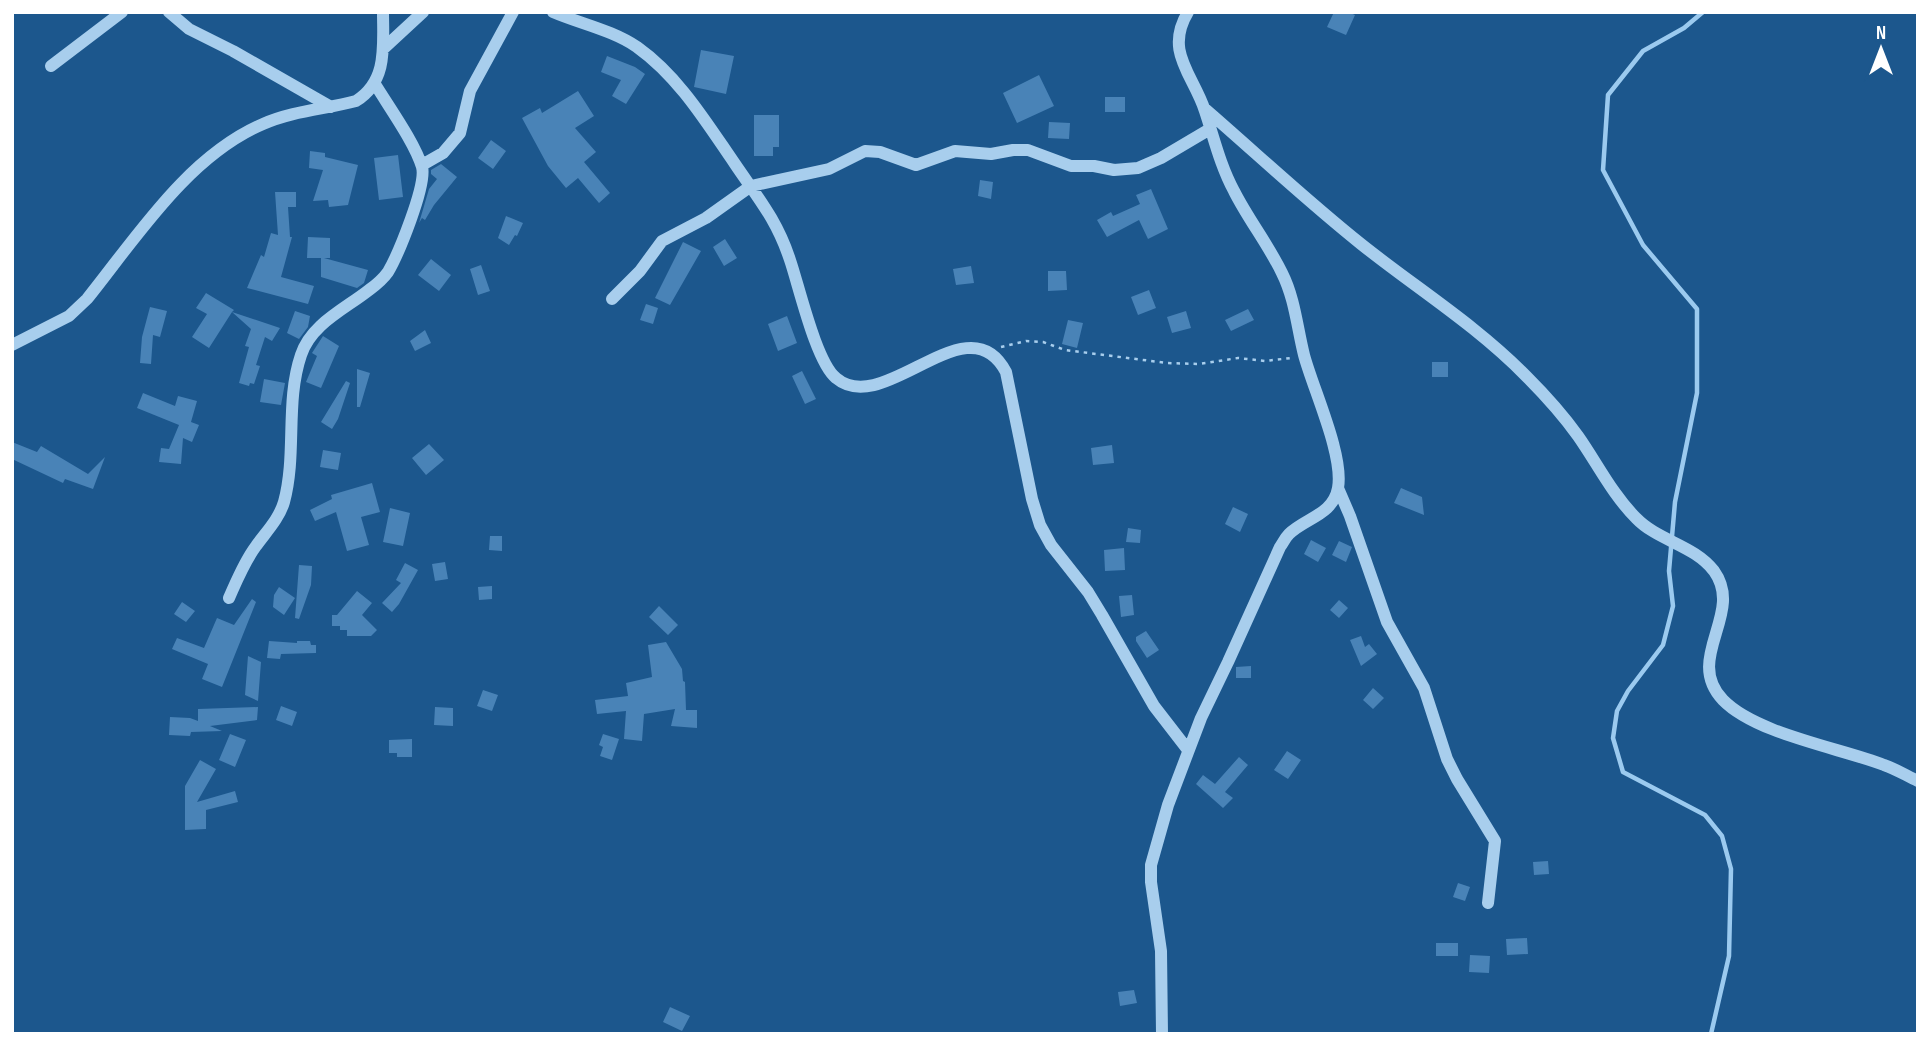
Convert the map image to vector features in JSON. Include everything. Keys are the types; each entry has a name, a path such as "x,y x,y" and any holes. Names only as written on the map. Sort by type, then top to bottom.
{"street":[{"path":"51,65 122,12"},
{"path":"169,12 179,23 331,107"},
{"path":"12,345 69,316 87,299 188,176 219,150 242,134 265,123 356,101 367,94 380,72 383,12"},
{"path":"383,49 423,12"},
{"path":"422,165 443,153 460,133 470,91 513,12"},
{"path":"554,12 618,36 650,57 709,124 776,222 814,335 827,367 835,378 847,384 862,386 878,383 949,352 969,348 987,350 999,359 1006,372 1032,499 1040,525 1051,545 1088,592 1154,706 1188,750"},
{"path":"1188,12 1178,37 1183,65 1204,108 1233,189 1289,288 1304,356 1330,435 1338,488 1387,622 1424,688 1447,759 1495,841 1488,903"},
{"path":"229,598 241,569 272,526 284,504 288,482 291,412 301,353 312,335 369,291 387,273 423,184 422,165 375,84"},
{"path":"1204,108 1360,243 1465,320 1526,376 1577,435 1619,499 1653,534 1697,555 1714,571 1723,589 1724,610 1708,661 1711,684 1725,702 1748,717 1788,735 1886,765 1918,781"},
{"path":"612,299 640,271 662,241 706,218 751,186 829,169 859,153 872,150 916,165 955,151 991,154 1013,149 1040,153 1071,166 1094,166 1114,170 1138,168 1161,158 1210,129"},
{"path":"1162,1034 1161,951 1151,865 1188,750 1200,718 1280,547 1289,534 1332,503 1338,488"}],"path":[{"path":"987,350 1026,341 1043,342 1065,350 1140,361 1199,364 1238,358 1265,361 1304,356"}],"building":[{"path":"1334,12 1355,15 1346,35 1327,27"},
{"path":"701,50 734,56 726,94 694,87"},
{"path":"607,56 645,74 626,104 612,96 621,80 601,72"},
{"path":"1039,75 1054,106 1017,123 1003,93"},
{"path":"578,91 594,116 575,128 596,152 584,162 610,193 599,203 578,178 566,188 548,166 522,118 540,108 542,113"},
{"path":"1105,97 1125,97 1125,112 1105,112"},
{"path":"754,115 779,115 779,147 773,147 773,156 754,156"},
{"path":"1049,122 1070,123 1069,139 1048,138"},
{"path":"491,140 506,151 493,169 478,158"},
{"path":"310,151 325,153 325,157 358,165 348,205 329,207 328,200 313,201 323,170 309,168"},
{"path":"398,155 403,197 379,200 374,158"},
{"path":"441,164 457,177 425,220 422,218 419,223 429,189 437,179 431,174 431,170"},
{"path":"980,180 993,182 991,199 978,196"},
{"path":"1151,189 1168,229 1148,239 1139,220 1107,237 1097,220 1111,212 1113,216 1140,204 1136,195"},
{"path":"275,192 296,192 296,207 288,207 292,237 281,277 314,286 308,304 247,288 261,255 264,257 271,233 278,235"},
{"path":"506,216 523,223 509,245 498,238"},
{"path":"308,237 330,238 330,258 324,258 368,270 364,283 357,288 321,277 321,258 307,258"},
{"path":"725,239 737,258 724,266 713,247"},
{"path":"683,242 701,251 670,305 655,298"},
{"path":"431,259 451,275 439,291 418,275"},
{"path":"481,265 490,291 478,295 470,269"},
{"path":"971,266 974,283 956,285 953,269"},
{"path":"1048,271 1066,271 1067,290 1048,291"},
{"path":"1149,290 1156,308 1138,315 1131,297"},
{"path":"206,293 234,310 209,348 192,337 207,314 196,308"},
{"path":"646,304 658,308 653,324 640,320"},
{"path":"150,307 167,311 160,337 153,335 151,364 140,363 142,337"},
{"path":"1248,309 1254,320 1231,331 1225,320"},
{"path":"295,311 310,316 308,327 299,339 287,333"},
{"path":"1186,311 1191,328 1172,333 1167,317"},
{"path":"232,312 280,328 272,341 265,337 256,365 260,366 254,384 250,383 249,386 239,383 249,347 245,346 251,329"},
{"path":"787,316 797,343 778,351 768,324"},
{"path":"1068,320 1083,323 1077,348 1062,344"},
{"path":"425,330 431,343 415,351 410,341"},
{"path":"323,336 339,346 321,388 306,382 317,356 312,353"},
{"path":"1432,362 1448,362 1448,377 1432,377"},
{"path":"357,369 370,373 360,407 357,407"},
{"path":"802,371 816,399 805,404 792,376"},
{"path":"264,379 285,383 281,405 260,402"},
{"path":"346,381 350,383 332,429 321,422"},
{"path":"143,393 175,406 178,396 197,401 191,422 199,425 192,442 183,438 181,464 159,462 161,448 169,449 179,425 137,408"},
{"path":"12,442 37,452 41,446 88,474 105,457 93,489 65,479 63,483 12,459"},
{"path":"429,444 444,460 426,475 412,458"},
{"path":"1112,445 1114,463 1093,465 1091,448"},
{"path":"323,450 341,453 338,470 320,467"},
{"path":"372,483 380,512 361,517 369,545 347,551 336,512 315,521 310,510 332,499 331,495"},
{"path":"1401,488 1422,497 1424,515 1394,503"},
{"path":"1233,507 1248,514 1240,532 1225,524"},
{"path":"390,508 410,513 403,546 383,542"},
{"path":"1128,528 1141,530 1140,543 1126,542"},
{"path":"490,536 502,536 502,551 489,550"},
{"path":"1311,540 1326,548 1318,562 1304,554"},
{"path":"1339,541 1352,547 1346,562 1332,555"},
{"path":"1124,548 1125,570 1105,571 1104,550"},
{"path":"445,562 448,579 435,581 432,564"},
{"path":"405,563 418,570 392,612 382,603 401,583 396,580"},
{"path":"299,565 312,566 311,585 299,619 295,618"},
{"path":"492,586 492,599 479,600 478,587"},
{"path":"279,587 295,598 284,615 273,607 274,595"},
{"path":"357,591 372,603 362,615 377,630 371,636 347,636 347,630 332,626 332,615 337,615"},
{"path":"1132,595 1134,615 1121,617 1119,596"},
{"path":"252,599 256,602 222,687 202,679 208,664 172,649 177,638 204,648 217,618 234,625"},
{"path":"1339,600 1348,608 1339,618 1330,610"},
{"path":"182,602 195,611 186,622 174,614"},
{"path":"659,606 678,625 668,635 649,617"},
{"path":"1146,631 1159,650 1147,658 1136,641 1136,637"},
{"path":"1361,636 1365,647 1369,644 1377,654 1361,666 1350,640"},
{"path":"269,641 310,641 311,645 316,645 316,653 281,654 280,659 267,658"},
{"path":"666,642 682,669 686,710 697,710 697,728 671,726 675,709 644,714 642,741 624,739 626,711 597,714 595,700 628,696 626,683 652,677 648,645"},
{"path":"248,656 261,662 258,701 245,695"},
{"path":"1251,666 1251,678 1236,678 1236,667"},
{"path":"1373,688 1384,698 1373,709 1363,700"},
{"path":"483,690 498,695 492,711 477,706"},
{"path":"281,706 297,712 292,726 276,720"},
{"path":"258,707 257,720 210,726 222,731 191,732 190,736 169,735 170,717 198,721 198,709"},
{"path":"435,707 453,708 453,726 434,725"},
{"path":"230,734 246,740 235,767 219,760"},
{"path":"603,734 619,739 612,760 600,756 603,747 599,745"},
{"path":"412,739 412,757 397,757 397,753 389,753 389,740"},
{"path":"1287,751 1301,760 1288,779 1274,770"},
{"path":"1239,757 1248,765 1225,792 1233,798 1223,808 1196,784 1203,775 1215,784"},
{"path":"200,760 216,769 197,802 235,791 238,802 206,810 206,829 185,830 185,786"},
{"path":"1548,861 1549,874 1534,875 1533,862"},
{"path":"1458,883 1470,887 1465,901 1453,897"},
{"path":"1527,938 1528,954 1507,955 1506,939"},
{"path":"1436,943 1458,943 1458,956 1436,956"},
{"path":"1470,955 1490,956 1489,973 1469,972"},
{"path":"1134,990 1137,1003 1120,1006 1118,992"},
{"path":"670,1007 690,1016 682,1031 663,1022"}],"waterway":[{"path":"1703,12 1684,28 1643,51 1608,95 1603,170 1643,245 1697,309 1697,393 1675,502 1669,571 1673,606 1663,645 1628,691 1617,711 1613,738 1623,772 1705,815 1722,836 1731,869 1729,956 1711,1034"}]}
